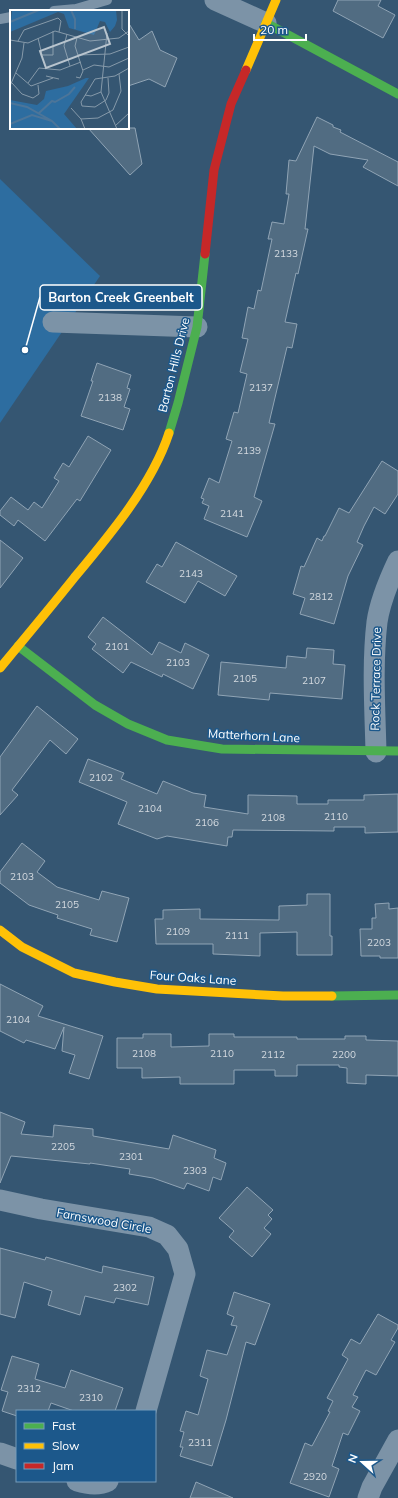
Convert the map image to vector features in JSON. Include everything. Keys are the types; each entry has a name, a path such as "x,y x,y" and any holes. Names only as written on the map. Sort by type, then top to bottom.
{"street":[{"path":"215,0 266,23 398,94"},
{"name":"Barton Hills Drive","path":"0,668 108,538 142,488 163,451 178,403 197,327 214,170 231,104 276,0"},
{"path":"53,322 197,327"},
{"name":"Rock Terrace Drive","path":"376,752 375,668 377,621 388,584 398,561"},
{"name":"Matterhorn Lane","path":"18,646 95,705 128,724 167,740 222,749 376,752 398,751"},
{"name":"Four Oaks Lane","path":"0,930 22,947 74,973 157,989 283,996 398,995"},
{"name":"Farnswood Circle","path":"0,1200 41,1209 149,1227 167,1235 178,1249 184,1274 146,1410"},
{"path":"368,1498 372,1487 398,1440"},
{"path":"0,1453 16,1459"},
{"path":"80,1482 88,1485 106,1482"}],"lane":[{"path":"65,10 76,9 107,0"},
{"path":"0,20 10,17"}],"shaded area":[{"path":"0,179 100,276 0,423"}],"building":[{"path":"338,0 381,0 378,6 395,15 383,38 333,11"},
{"path":"129,24 139,40 152,31 160,50 177,58 165,87 149,79 129,86"},
{"path":"317,117 341,130 340,132 398,162 398,186 363,167 368,160 330,154 314,146 305,229 308,229 285,322 297,324 292,348 287,347 269,423 275,424 254,497 262,501 247,537 204,519 209,506 202,503 204,499 201,498 209,478 219,483 232,441 226,439 234,412 238,413 247,374 240,372 248,339 242,338 248,307 254,309 258,290 261,291 272,239 268,239 272,222 284,224 289,194 286,194 289,160 296,161"},
{"path":"135,128 142,164 130,175 89,129"},
{"path":"97,363 131,375 127,388 130,389 124,407 130,409 123,430 81,416 93,381 91,381"},
{"path":"88,436 111,450 80,501 77,499 45,541 18,520 14,526 0,515 0,511 11,497 28,510 34,502 42,508 59,481 54,478 63,463 69,467"},
{"path":"382,461 398,471 398,494 385,514 374,507 364,526 357,542 363,545 348,576 334,624 300,614 305,598 293,594 301,566 304,567 317,538 322,541 339,508 349,513"},
{"path":"0,540 23,558 0,588"},
{"path":"176,542 237,576 225,596 198,581 185,603 146,582 157,564 162,567"},
{"path":"103,617 152,655 159,642 181,653 185,643 209,655 193,689 163,674 162,677 131,662 123,673 92,649 96,644 88,637"},
{"path":"307,648 334,650 333,664 345,665 342,699 270,693 269,700 218,695 221,662 286,668 287,656 306,658"},
{"path":"37,706 78,739 66,754 50,740 12,790 18,795 0,815 0,757"},
{"path":"88,759 124,773 121,779 157,794 163,781 193,793 206,795 204,807 248,814 248,795 297,796 297,804 328,804 328,800 364,800 364,795 398,794 398,832 365,833 365,827 334,827 334,831 233,830 232,837 228,837 227,846 167,836 157,839 118,824 127,802 79,782"},
{"path":"22,843 45,861 37,872 57,887 99,900 102,891 129,898 117,942 90,935 92,929 57,918 58,915 29,905 0,883 0,872"},
{"path":"307,894 330,894 330,936 332,936 332,955 297,955 297,932 260,933 260,956 213,954 213,944 156,944 155,919 163,919 163,910 200,909 200,919 279,920 279,906 307,905"},
{"path":"389,903 389,909 398,908 398,958 361,956 360,929 372,929 372,918 376,918 375,904"},
{"path":"0,984 43,1006 38,1016 103,1036 89,1079 69,1073 75,1055 62,1051 64,1027 55,1049 26,1040 24,1043 0,1031"},
{"path":"143,1034 171,1034 171,1047 209,1046 209,1034 234,1034 234,1037 297,1037 297,1039 345,1039 345,1036 366,1036 366,1040 398,1041 398,1076 366,1075 366,1084 347,1083 347,1068 339,1067 339,1065 297,1065 297,1076 275,1076 275,1070 234,1070 234,1084 180,1084 180,1077 142,1078 142,1068 117,1068 117,1038 143,1038"},
{"path":"0,1112 25,1122 21,1134 53,1137 54,1125 93,1129 93,1136 169,1149 173,1135 216,1150 214,1158 226,1163 221,1180 213,1177 209,1191 187,1183 184,1189 153,1178 129,1174 130,1169 90,1163 11,1156 0,1183"},
{"path":"247,1187 273,1210 268,1215 272,1219 264,1228 271,1234 252,1257 229,1237 234,1231 219,1218"},
{"path":"0,1248 45,1260 46,1257 102,1273 103,1266 154,1277 148,1305 116,1298 114,1303 85,1296 80,1315 48,1305 52,1291 24,1282 15,1318 0,1314"},
{"path":"234,1292 270,1304 255,1345 246,1342 226,1420 212,1466 180,1456 183,1447 180,1447 184,1432 180,1431 186,1411 198,1415 208,1379 200,1376 207,1350 227,1355 237,1326 231,1325 234,1317 227,1314"},
{"path":"378,1314 398,1325 398,1328 391,1340 395,1342 376,1375 366,1370 353,1395 358,1397 352,1407 360,1411 348,1435 343,1433 332,1466 339,1469 329,1497 290,1483 305,1443 312,1446 330,1412 328,1411 333,1401 327,1398 348,1359 342,1355 351,1339 360,1344"},
{"path":"12,1356 39,1364 35,1379 65,1388 71,1370 123,1388 115,1410 71,1410 51,1403 48,1410 16,1410 16,1416 2,1411 8,1392 1,1390"},
{"path":"196,1482 233,1498 190,1498"}],"traffic: fast":[{"path":"266,23 398,94"},
{"path":"169,433 197,327 205,254"},
{"path":"18,646 95,705 128,724 167,740 222,749 398,751"},
{"path":"332,996 398,995"}],"traffic: slow":[{"path":"246,70 276,0"},
{"path":"0,668 101,545 141,491 152,472 169,433"},
{"path":"0,930 22,947 74,973 115,982 157,989 283,996 332,996"}],"traffic: jam":[{"path":"205,254 214,170 231,104 246,70"}],"place":[{"name":"Barton Creek Greenbelt","path":"25,350"}]}
